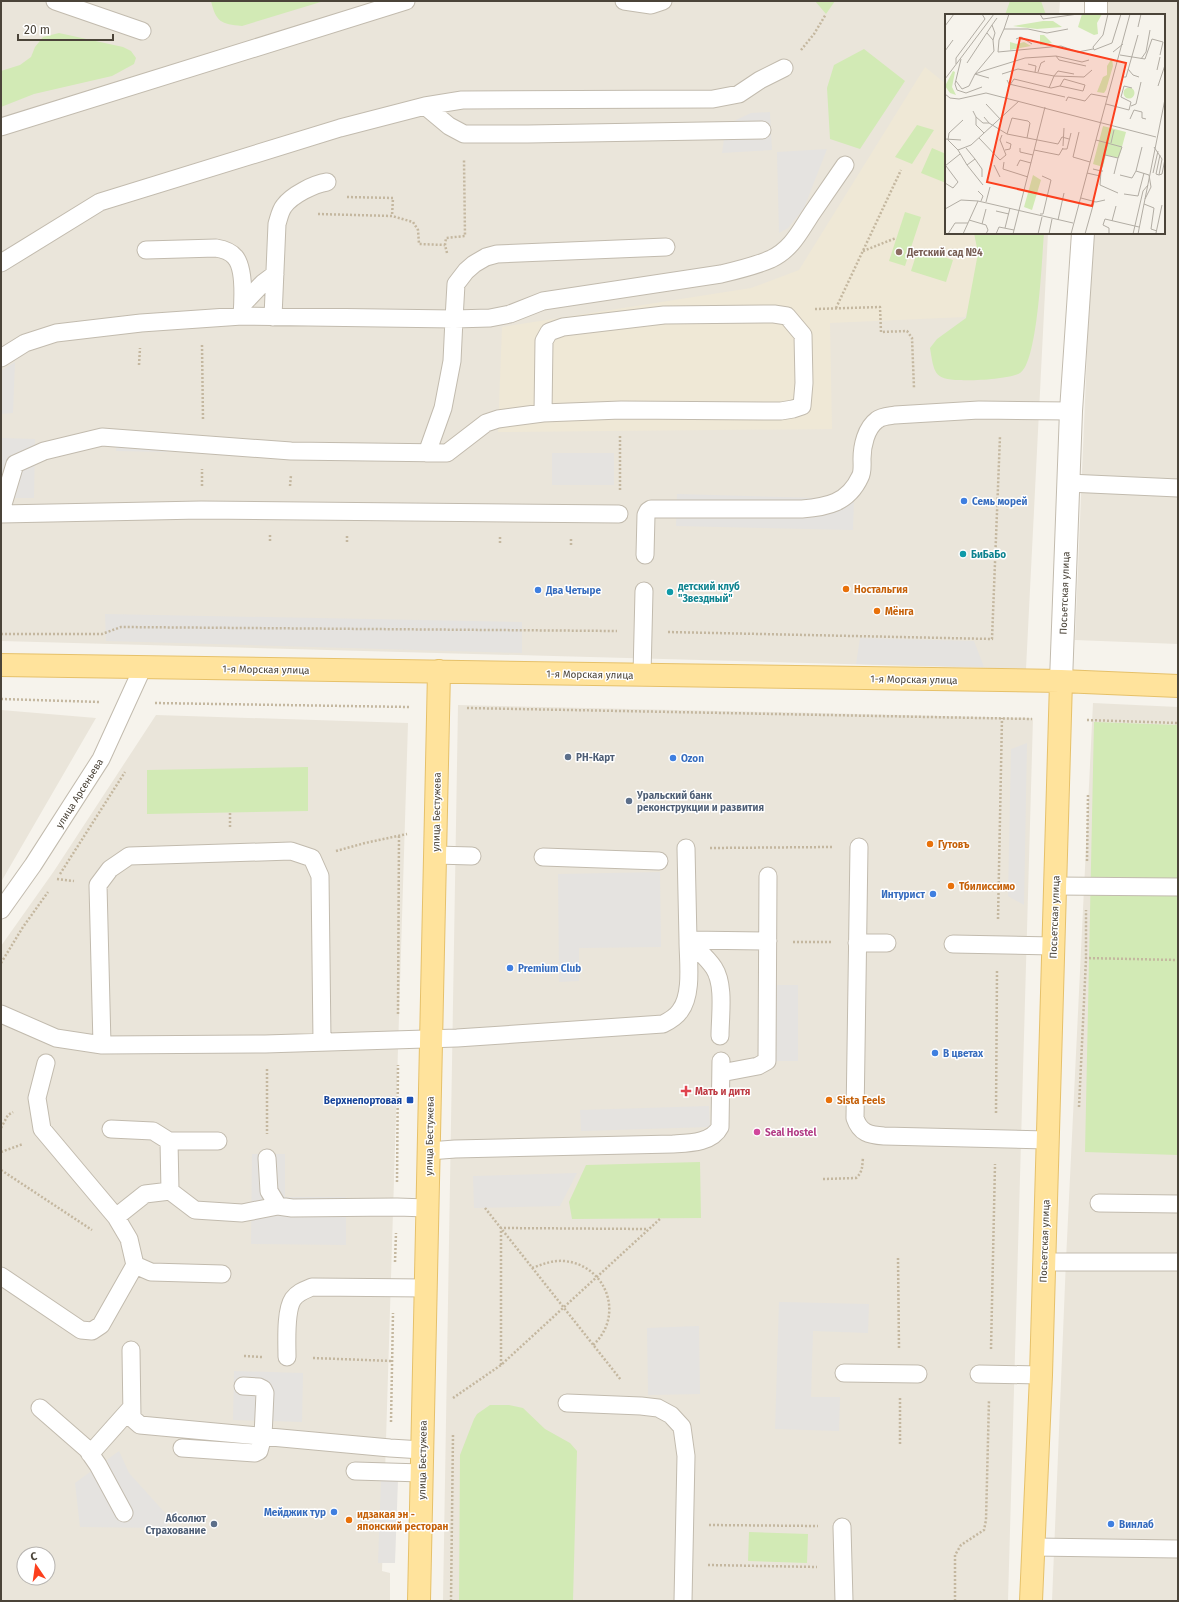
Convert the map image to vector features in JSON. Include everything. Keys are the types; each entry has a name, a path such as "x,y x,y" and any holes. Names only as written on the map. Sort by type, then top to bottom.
{"main road":[{"name":"1-я Морская улица","path":"1,665 1061,681 1178,686"},
{"name":"улица Бестужева","path":"419,1601 439,671"},
{"name":"Посьетская улица","path":"1031,1601 1041,1375 1061,681"}],"street":[{"path":"1096,1 1096,14"},
{"name":"Посьетская улица","path":"1061,681 1071,411 1083,234"}],"lane":[{"path":"55,1 142,31"},
{"path":"1,128 406,1"},
{"path":"624,1 652,5 663,1"},
{"path":"1,263 100,202 340,128 425,106 462,100 713,99 739,94 760,80 784,68"},
{"path":"425,106 449,126 464,134 762,130"},
{"path":"1,358 26,344 56,333 242,310 273,317 490,318 510,314 543,301 721,274 749,267 772,258 788,247 799,234 845,165"},
{"path":"273,317 277,224 280,212 284,205 308,188 327,182"},
{"path":"427,453 444,408 452,361 456,284 466,270 486,257 497,254 666,247"},
{"path":"146,250 216,248 235,256 241,269 242,310"},
{"path":"242,310 263,283 275,274"},
{"path":"1,511 15,464 44,451 102,437 291,451 447,453 486,423 498,419 543,413 621,410 781,411 793,409 802,406 804,383 803,335 787,316 774,314 664,315 563,327 549,332 544,341 543,413"},
{"path":"645,555 646,515 648,510 651,509 802,509 820,508 840,502 851,491 861,476 862,450 868,430 878,419 915,414 979,410 1071,411"},
{"path":"1068,483 1178,488"},
{"path":"1,514 202,510 619,514"},
{"path":"642,674 644,591"},
{"name":"улица Арсеньева","path":"1,910 33,865 102,759 143,667"},
{"path":"859,847 855,1118 858,1126 865,1132 884,1136 1048,1140"},
{"path":"1,1014 56,1038 102,1045 265,1044 486,1036 663,1024 681,1011 688,994 686,848"},
{"path":"102,1045 98,885 110,869 129,856 291,851 312,858 320,876 322,1041"},
{"path":"435,855 472,856"},
{"path":"543,857 659,860"},
{"path":"429,1152 456,1149 673,1144 696,1142 715,1134 720,1127 721,1067 758,1066 767,1061 768,876"},
{"path":"1055,886 1178,887"},
{"path":"688,940 768,941"},
{"path":"688,940 706,956 715,968 720,979 720,1036"},
{"path":"857,943 887,943"},
{"path":"954,944 1053,946"},
{"path":"1,1276 81,1330 92,1332 101,1325 135,1265 129,1239 116,1217 42,1129 37,1098 46,1063"},
{"path":"111,1129 153,1131 169,1141 218,1141"},
{"path":"169,1141 170,1191"},
{"path":"267,1158 269,1191 278,1206"},
{"path":"116,1217 145,1194 170,1191 195,1210 242,1213 278,1206 292,1208 427,1208"},
{"path":"1098,1203 1178,1204"},
{"path":"1044,1262 1178,1262"},
{"path":"135,1265 151,1272 222,1274"},
{"path":"287,1357 289,1312 293,1299 300,1292 312,1287 426,1288"},
{"path":"131,1350 132,1418 140,1425 422,1450"},
{"path":"844,1373 918,1374"},
{"path":"979,1374 1041,1375"},
{"path":"182,1448 255,1453 259,1451 263,1436 265,1393 263,1389 259,1387 243,1386"},
{"path":"567,1403 658,1408 671,1415 682,1427 686,1456 683,1601"},
{"path":"40,1408 87,1449 124,1513"},
{"path":"90,1454 131,1408"},
{"path":"355,1471 422,1472"},
{"path":"842,1527 844,1601"},
{"path":"1034,1547 1178,1549"}],"path":[{"path":"814,34 826,14"},
{"path":"450,237 465,236 464,157"},
{"path":"836,308 901,170"},
{"path":"392,216 393,198"},
{"path":"280,212 392,216 413,222 418,230 420,244 445,245"},
{"path":"863,251 896,238"},
{"path":"813,309 880,307 881,332 907,331 912,338 915,414"},
{"path":"202,355 203,427"},
{"path":"619,514 621,410"},
{"path":"1,634 102,634 120,627 642,631 992,639 1001,411"},
{"path":"202,510 203,445"},
{"path":"290,511 291,451"},
{"path":"1,699 127,703 438,707 1178,723"},
{"path":"1089,720 1089,728"},
{"path":"1079,1110 1086,958 1088,791"},
{"path":"312,858 399,835 436,832"},
{"path":"390,1448 397,1207 399,835"},
{"path":"686,848 826,846"},
{"path":"1095,959 1178,960"},
{"path":"265,1044 267,1069 267,1158"},
{"path":"1,1128 8,1115"},
{"path":"823,1179 856,1178 860,1174 862,1169 865,1132"},
{"path":"1,1152 25,1144"},
{"path":"1,1170 93,1231"},
{"path":"485,1208 641,1406"},
{"path":"453,1398 501,1365 661,1218"},
{"path":"501,1228 648,1229"},
{"path":"501,1228 501,1365"},
{"path":"532,1268 550,1261 573,1262 586,1268 596,1277 609,1298 610,1315 603,1333 593,1346"},
{"path":"244,1356 392,1361"},
{"path":"724,1525 842,1527"},
{"path":"724,1565 844,1568"}],"shaded area":[{"path":"1,1 1060,1 1059,14 945,14 945,234 1048,234 1026,669 1,641"},
{"path":"1102,1 1178,1 1178,644 1075,640 1092,234 1165,234 1165,14 1101,14"},
{"name":"Детский сад №4","path":"925,67 945,83 945,234 994,234 965,317 830,323 832,429 498,432 502,327 751,288 799,270"},
{"path":"770,112 772,150 722,153 724,139 736,120 751,113"},
{"path":"827,149 804,208 788,228 779,233 777,152"},
{"path":"15,362 13,413 1,414 1,371"},
{"path":"117,433 167,434 167,452 116,451"},
{"path":"1,438 35,439 34,498 1,498"},
{"path":"552,453 614,453 614,485 552,485"},
{"path":"677,494 854,499 853,530 676,526"},
{"path":"105,614 522,622 522,653 106,641"},
{"path":"860,638 974,641 984,667 856,664"},
{"path":"1093,703 1178,707 1178,1601 1052,1601 1066,1260"},
{"path":"458,705 1033,718 1008,1601 443,1601"},
{"path":"1,710 96,718 1,882"},
{"path":"156,715 408,723 382,1571 390,1573 390,1601 1,1601 1,946 54,871"},
{"path":"1027,743 1024,905 1008,896 1011,749"},
{"path":"660,872 661,947 579,948 579,981 559,982 558,874"},
{"path":"772,985 798,985 798,1061 772,1061"},
{"path":"709,1106 710,1127 581,1131 580,1110"},
{"path":"252,1154 285,1154 285,1197 346,1197 346,1245 251,1244"},
{"path":"577,1173 560,1206 474,1208 473,1176"},
{"path":"779,1302 869,1304 868,1333 813,1331 811,1397 840,1397 839,1431 775,1429"},
{"path":"699,1326 700,1394 648,1395 647,1328"},
{"path":"234,1371 303,1373 302,1422 233,1420"},
{"path":"119,1451 129,1473 167,1515 167,1528 80,1527 75,1483"},
{"path":"381,1480 398,1480 395,1563 378,1563"}],"green space":[{"path":"211,1 324,1 242,26 220,21 217,18"},
{"path":"815,1 835,1 826,14"},
{"path":"1010,1 1041,1 1046,14 1005,14"},
{"path":"59,33 123,47 131,51 136,58 134,64 112,76 34,94 1,107 1,71 20,65 31,57 35,47 43,37"},
{"path":"864,49 905,81 860,149 830,139 827,88 834,65"},
{"path":"917,125 934,130 912,164 895,157"},
{"path":"932,148 945,154 945,183 921,173"},
{"path":"905,212 921,217 905,266 889,261"},
{"path":"974,234 1044,234 1038,308 1031,350 1026,365 1020,373 1015,375 991,379 951,380 936,373 930,348 937,339 966,318 978,253"},
{"path":"918,249 953,260 946,282 911,271"},
{"path":"1094,722 1178,725 1178,1155 1085,1152"},
{"path":"308,767 308,811 147,814 147,770"},
{"path":"700,1162 701,1218 572,1219 569,1202 586,1165"},
{"path":"490,1405 509,1405 523,1408 545,1429 570,1443 577,1451 573,1601 459,1601 460,1455 477,1414"},
{"path":"749,1532 808,1534 807,1563 748,1561"}],"place":[{"name":"Детский сад №4","path":"899,252"},
{"name":"Семь морей","path":"964,501"},
{"name":"БиБаБо","path":"963,554"},
{"name":"Ностальгия","path":"846,589"},
{"name":"Два Четыре","path":"538,590"},
{"name":"детский клуб \"Звездный\"","path":"670,592"},
{"name":"Мёнга","path":"877,611"},
{"name":"РН-Карт","path":"568,757"},
{"name":"Ozon","path":"673,758"},
{"name":"Уральский банк реконструкции и развития","path":"629,801"},
{"name":"Гутовъ","path":"930,844"},
{"name":"Тбилиссимо","path":"951,886"},
{"name":"Интурист","path":"933,894"},
{"name":"Premium Club","path":"510,968"},
{"name":"В цветах","path":"935,1053"},
{"name":"Мать и дитя","path":"686,1091"},
{"name":"Верхнепортовая","path":"410,1100"},
{"name":"Sista Feels","path":"829,1100"},
{"name":"Seal Hostel","path":"757,1132"},
{"name":"Мейджик тур","path":"334,1512"},
{"name":"идзакая эн - японский ресторан","path":"349,1520"},
{"name":"Абсолют Страхование","path":"214,1524"},
{"name":"Винлаб","path":"1111,1524"}]}
